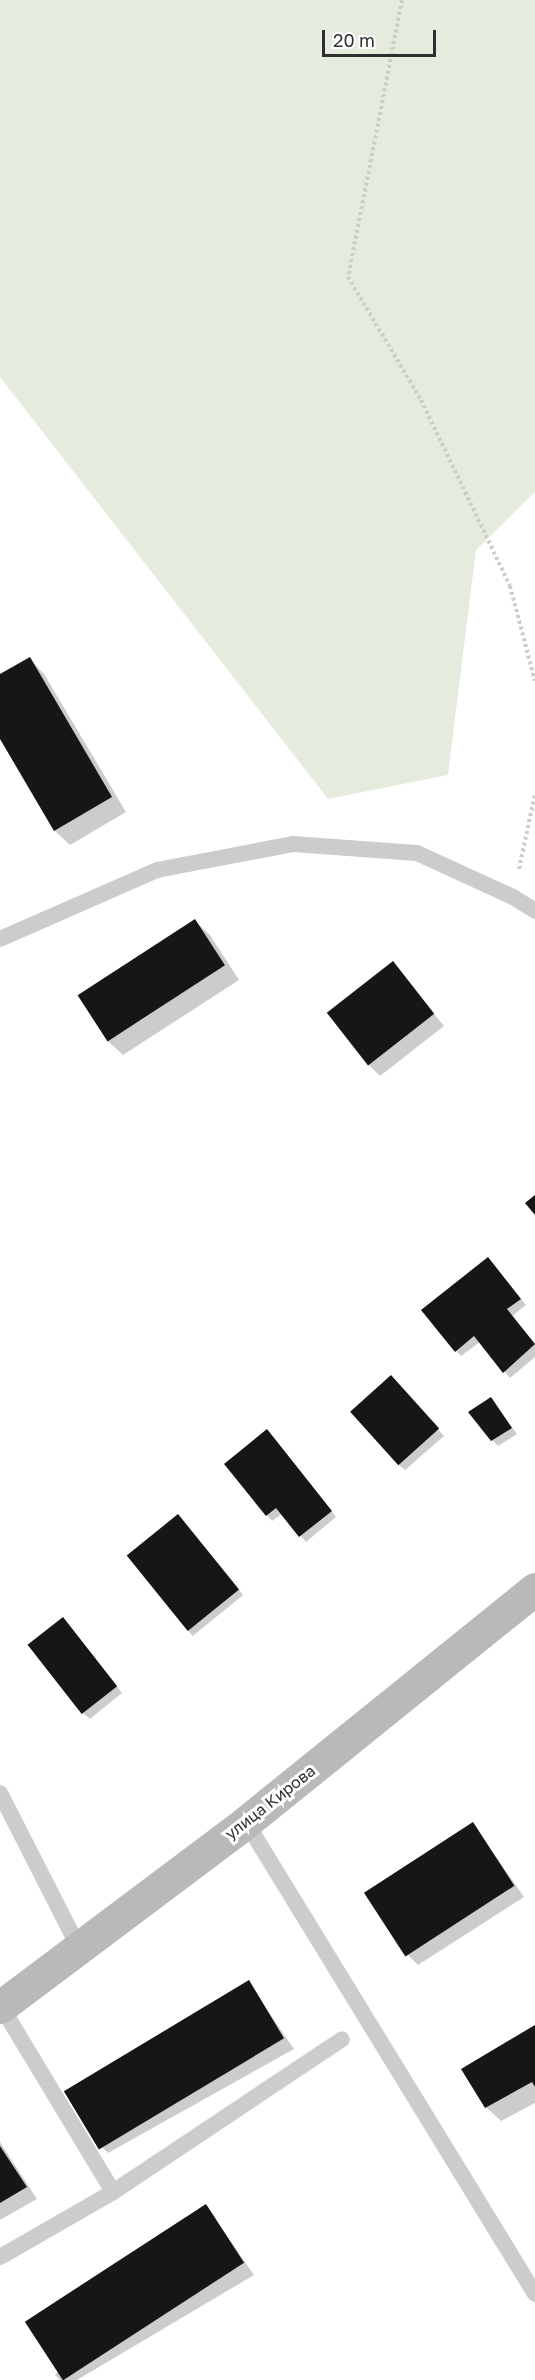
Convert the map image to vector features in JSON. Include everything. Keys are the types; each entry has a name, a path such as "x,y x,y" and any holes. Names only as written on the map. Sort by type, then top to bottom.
{"main road":[{"name":"улица Кирова","path":"1,2007 78,1946 246,1822 535,1589"}],"lane":[{"path":"0,939 157,870 293,843 417,853 513,897 535,911"},
{"path":"0,1793 78,1946"},
{"path":"246,1822 535,2294"},
{"path":"1,2007 113,2192"},
{"path":"0,2257 113,2192 342,2039"}],"path":[{"path":"402,0 348,277 421,400 510,586 535,681"},
{"path":"513,897 535,794"}],"shaded area":[{"path":"0,0 535,0 535,492 476,550 448,775 328,799 0,377"}],"building":[{"path":"30,657 112,797 54,831 0,739 0,674"},
{"path":"195,919 225,965 108,1041 78,995"},
{"path":"393,961 434,1014 368,1066 327,1013"},
{"path":"535,1195 535,1215 525,1203"},
{"path":"488,1257 521,1299 507,1309 535,1344 503,1373 474,1336 455,1352 421,1310"},
{"path":"391,1375 439,1429 398,1465 350,1412"},
{"path":"491,1397 512,1428 491,1441 468,1412"},
{"path":"267,1429 332,1511 299,1537 276,1508 266,1516 224,1464"},
{"path":"178,1514 239,1589 188,1631 127,1556"},
{"path":"63,1617 117,1686 82,1714 28,1645"},
{"path":"473,1822 514,1886 405,1957 364,1893"},
{"path":"249,1980 284,2038 99,2150 64,2091"},
{"path":"535,2025 535,2087 532,2082 485,2108 461,2069"},
{"path":"0,2146 27,2187 0,2203"},
{"path":"206,2204 244,2263 64,2380 25,2322"}]}
